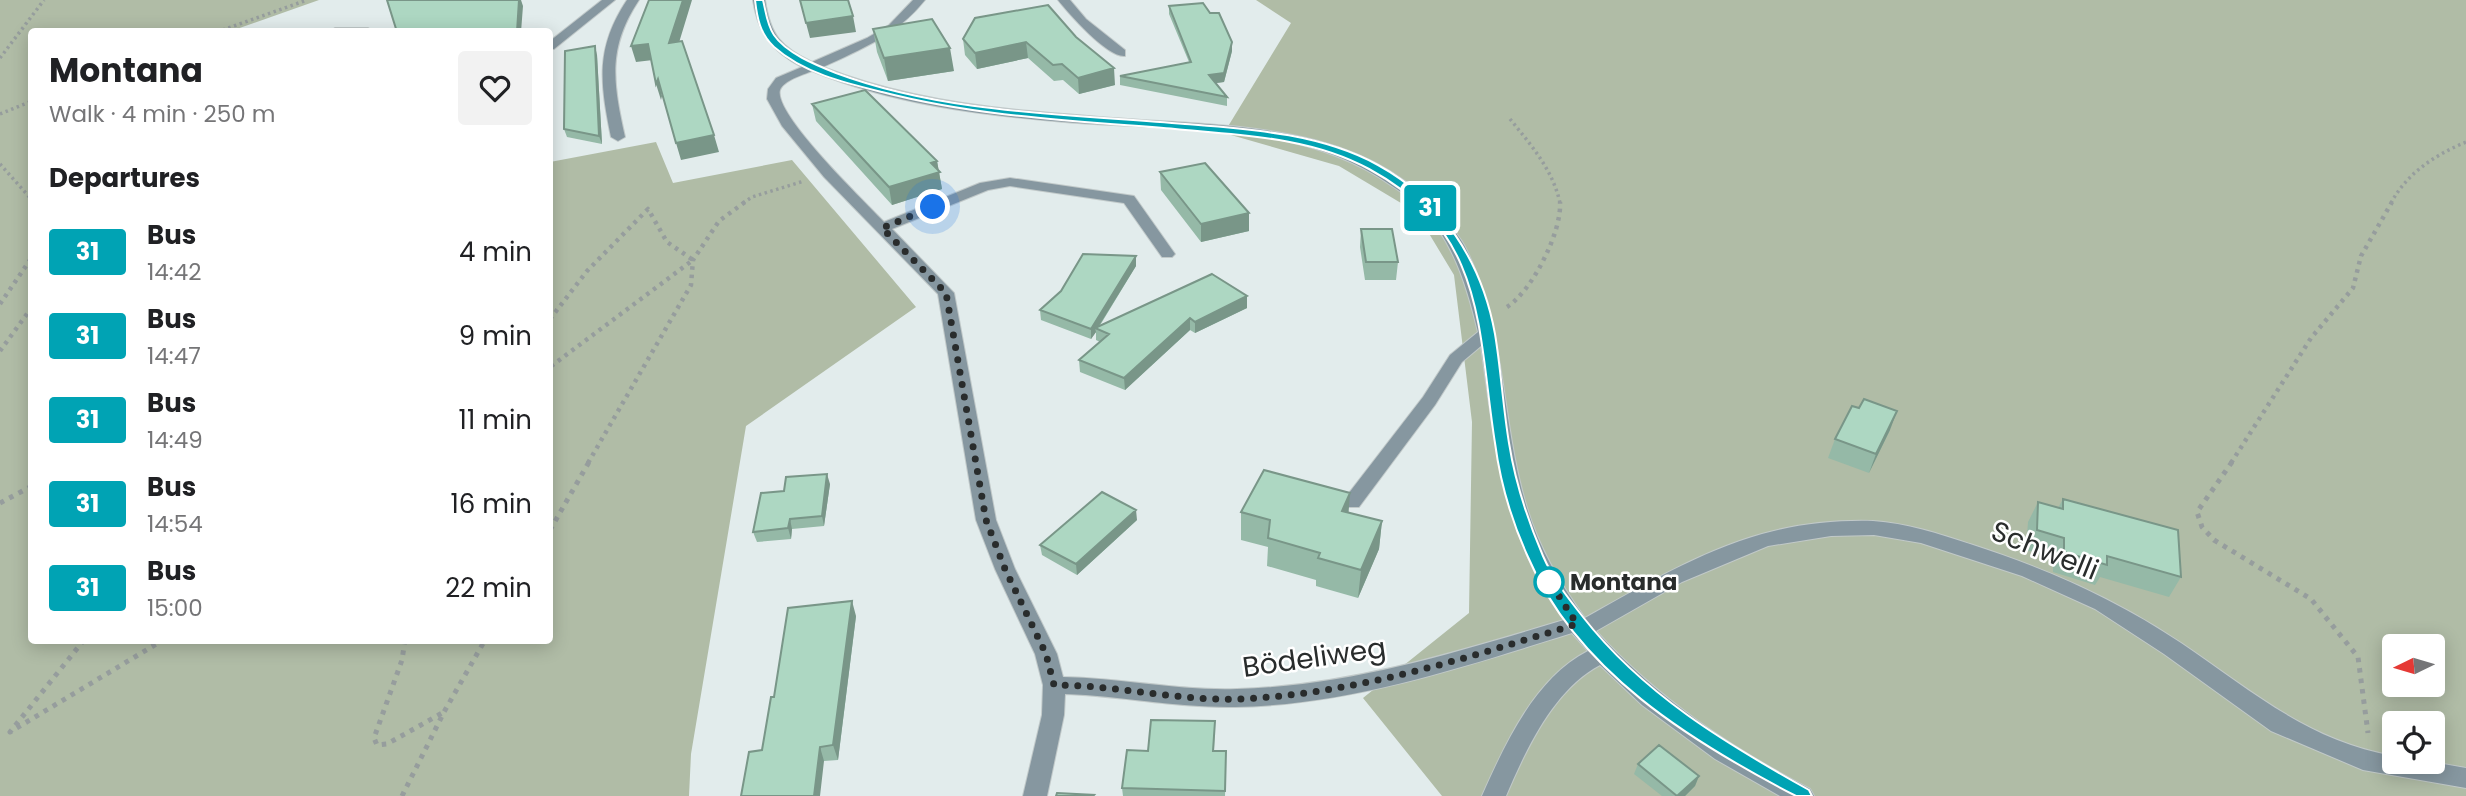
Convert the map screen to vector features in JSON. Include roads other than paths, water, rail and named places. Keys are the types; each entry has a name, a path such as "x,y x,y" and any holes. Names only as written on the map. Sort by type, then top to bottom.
{"street":[{"path":"553,44 609,0"},
{"path":"618,137 610,97 610,60 615,30 633,0"},
{"path":"759,0 763,22 778,46 814,68 870,87 953,105 1045,116 1252,131 1304,141 1353,157 1413,192 1443,223 1476,285 1487,326 1502,444 1521,522 1535,557 1556,595 1602,654 1676,719 1724,752 1802,796"},
{"path":"919,0 883,33 780,82 774,89 773,99 789,126 829,174 946,293 986,520 1005,569 1046,654 1054,685 1053,715 1035,796"},
{"path":"1064,0 1082,21 1121,53"},
{"path":"882,228 985,186 1010,183 1129,198 1167,254"},
{"path":"1352,502 1429,401 1456,359 1487,326"},
{"name":"Schwelli","path":"1579,627 1675,577 1765,540 1831,529 1874,528 1911,534 2029,571 2102,604 2172,648 2279,723 2363,761 2466,778"},
{"name":"Bödeliweg","path":"1054,685 1095,685 1197,698 1288,695 1336,689 1444,665 1579,627"},
{"path":"1494,796 1524,737 1560,685 1580,666 1602,654"}],"place":[{"name":"Montana","path":"1549,582"}]}
